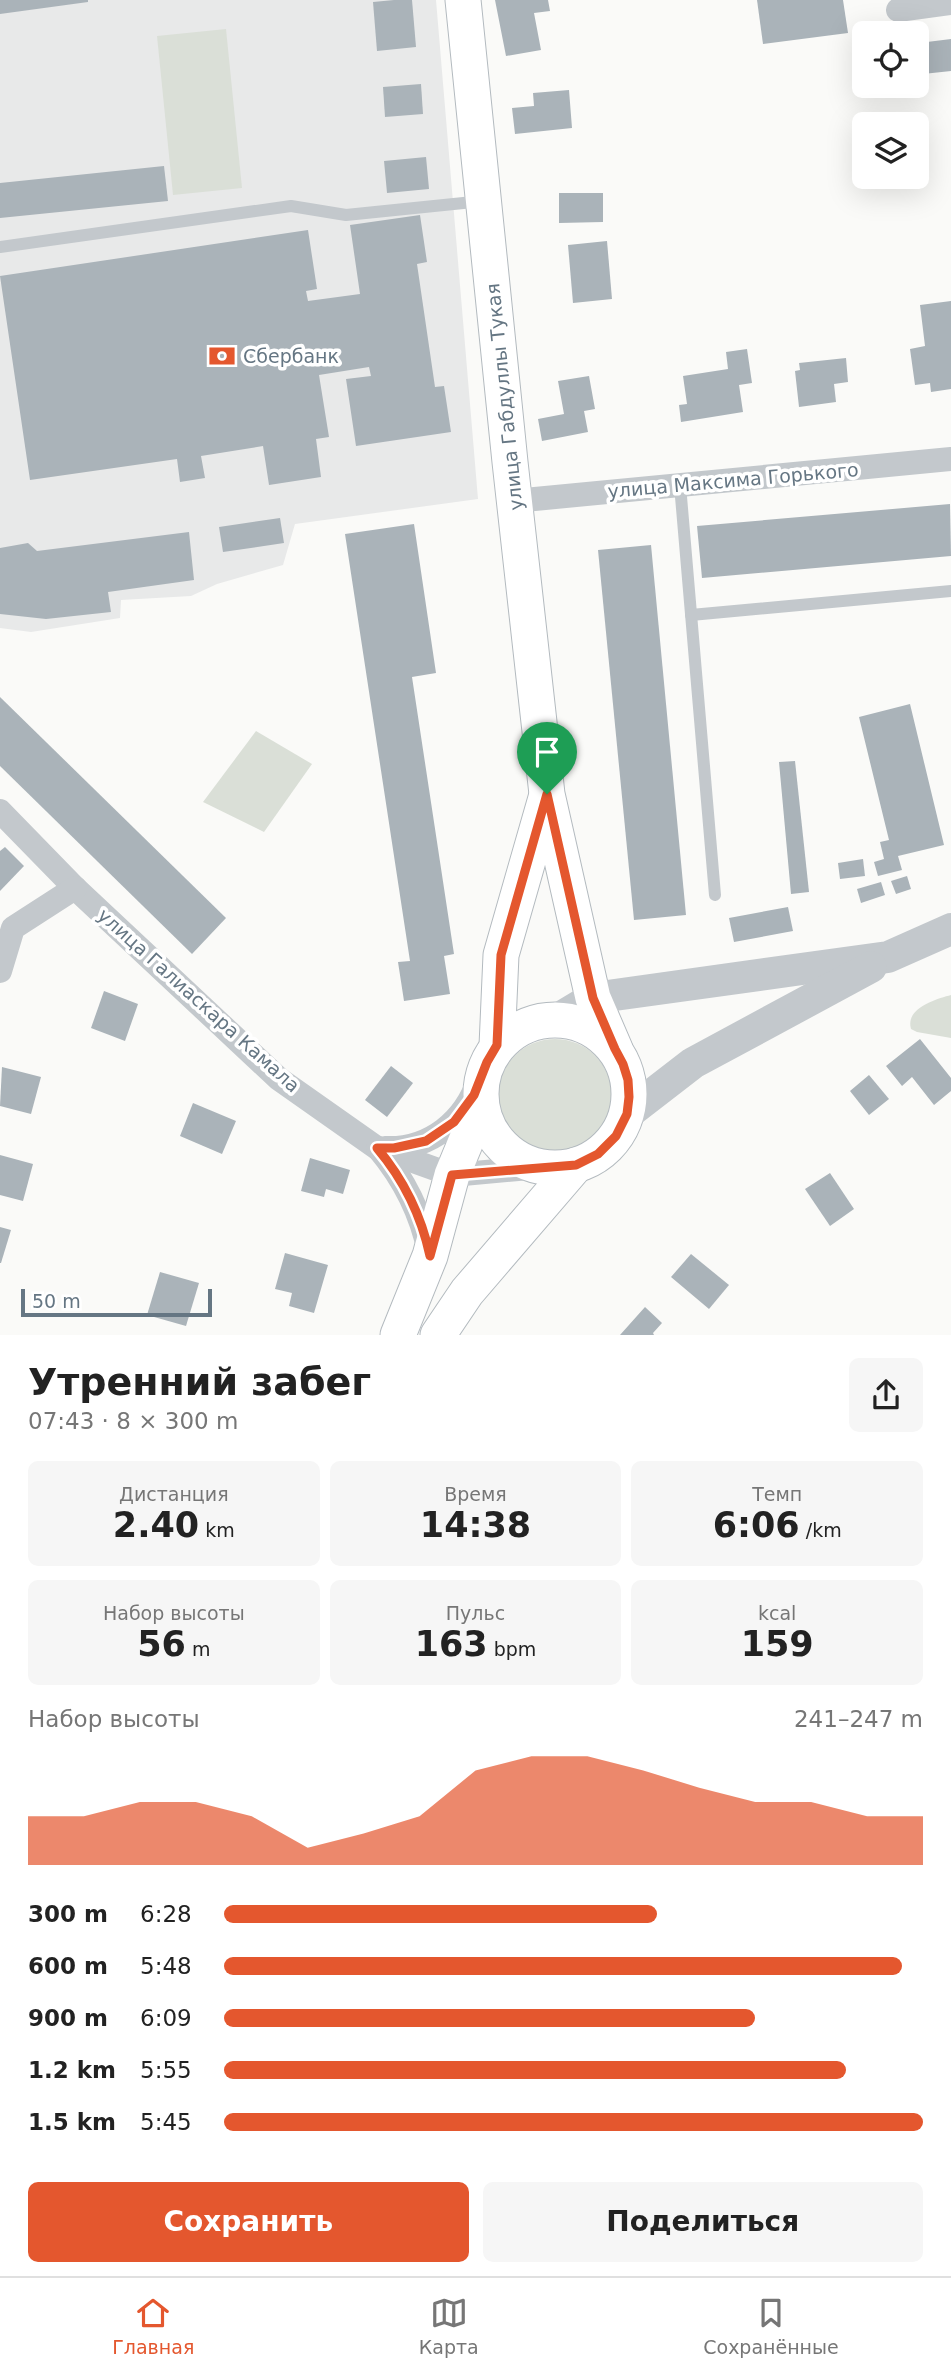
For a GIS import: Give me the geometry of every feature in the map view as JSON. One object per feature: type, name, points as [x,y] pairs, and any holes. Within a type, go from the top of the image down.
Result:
[{"type":"main road","name":"улица Габдуллы Тукая","points":[[463,0],[547,794],[593,998],[615,1049]]},
{"type":"main road","name":"улица Габдуллы Тукая","points":[[497,1045],[501,955],[547,794]]},
{"type":"main road","points":[[398,1335],[430,1256],[452,1175],[480,1092],[497,1045],[514,1031],[536,1021],[558,1019],[580,1023],[599,1034],[615,1049],[628,1080],[629,1097],[627,1114],[616,1136],[598,1154],[576,1165],[558,1168],[540,1167],[519,1159],[501,1145],[488,1127],[480,1092]]},
{"type":"main road","points":[[438,1335],[467,1292],[576,1165]]},
{"type":"street","points":[[898,10],[951,3]]},
{"type":"street","name":"улица Максима Горького","points":[[514,500],[951,459]]},
{"type":"street","name":"улица Галиаскара Камала","points":[[0,811],[75,888],[279,1079],[377,1148],[452,1175],[540,1167]]},
{"type":"street","points":[[0,971],[6,927],[75,888]]},
{"type":"street","points":[[627,1114],[693,1063],[888,957],[951,929]]},
{"type":"street","points":[[558,1019],[593,998],[888,957]]},
{"type":"street","points":[[377,1148],[411,1146],[441,1133],[454,1122],[474,1095],[480,1092]]},
{"type":"street","points":[[377,1148],[396,1172],[411,1198],[423,1226],[430,1256]]},
{"type":"lane","points":[[0,247],[291,206],[346,215],[483,201]]},
{"type":"lane","points":[[680,485],[715,895]]},
{"type":"lane","points":[[691,615],[951,591]]},
{"type":"shaded area","points":[[0,0],[436,0],[478,499],[295,524],[283,565],[217,584],[191,596],[121,600],[120,618],[31,632],[0,628]]},
{"type":"shaded area","points":[[226,29],[242,188],[173,195],[157,36]]},
{"type":"shaded area","points":[[256,731],[312,764],[264,832],[203,802]]},
{"type":"shaded area","points":[[951,995],[951,1038],[911,1029],[910,1022],[917,1010]]},
{"type":"shaded area","points":[[555,1039],[577,1043],[595,1056],[608,1074],[612,1096],[608,1118],[595,1136],[577,1149],[555,1153],[533,1149],[515,1136],[502,1118],[498,1096],[502,1074],[515,1056],[533,1043]]},
{"type":"building","points":[[0,0],[88,0],[88,2],[0,14]]},
{"type":"building","points":[[412,0],[416,47],[377,51],[373,2]]},
{"type":"building","points":[[495,0],[548,0],[550,11],[534,13],[541,50],[506,56]]},
{"type":"building","points":[[757,0],[843,0],[848,33],[763,44]]},
{"type":"building","points":[[951,39],[951,71],[929,73],[929,42]]},
{"type":"building","points":[[421,84],[423,114],[385,117],[383,87]]},
{"type":"building","points":[[569,90],[572,128],[515,134],[512,108],[534,106],[533,93]]},
{"type":"building","points":[[426,157],[429,189],[387,193],[384,161]]},
{"type":"building","points":[[164,166],[168,201],[0,218],[0,183]]},
{"type":"building","points":[[559,193],[603,193],[603,222],[559,223]]},
{"type":"building","points":[[420,215],[427,262],[417,264],[435,387],[444,386],[451,432],[356,446],[346,379],[371,376],[369,367],[319,375],[329,437],[316,439],[321,477],[269,485],[263,446],[201,456],[205,478],[180,482],[177,459],[30,480],[0,276],[308,230],[317,289],[306,291],[308,301],[360,294],[350,225]]},
{"type":"building","points":[[607,241],[612,299],[573,303],[568,245]]},
{"type":"building","points":[[951,301],[951,389],[931,392],[930,383],[915,385],[910,349],[925,346],[920,305]]},
{"type":"building","points":[[747,349],[752,383],[739,385],[743,412],[681,422],[679,405],[687,404],[683,376],[728,369],[726,352]]},
{"type":"building","points":[[846,358],[848,382],[834,384],[836,402],[799,407],[795,371],[800,370],[799,363]]},
{"type":"building","points":[[589,376],[595,409],[584,411],[588,432],[542,441],[538,419],[564,414],[558,381]]},
{"type":"building","points":[[950,504],[951,556],[702,578],[697,526]]},
{"type":"building","points":[[280,518],[284,543],[223,552],[219,527]]},
{"type":"building","points":[[414,524],[436,673],[412,677],[454,954],[444,956],[450,994],[404,1001],[398,962],[410,961],[345,534]]},
{"type":"building","points":[[189,532],[194,580],[108,592],[111,612],[46,619],[0,614],[0,548],[28,543],[37,551]]},
{"type":"building","points":[[651,545],[686,915],[634,920],[598,550]]},
{"type":"building","points":[[0,697],[226,918],[192,954],[0,766]]},
{"type":"building","points":[[910,704],[944,845],[898,856],[902,870],[878,876],[874,862],[884,859],[880,842],[889,840],[859,717]]},
{"type":"building","points":[[795,761],[809,892],[791,894],[779,762]]},
{"type":"building","points":[[5,847],[24,866],[0,891],[0,851]]},
{"type":"building","points":[[863,859],[865,876],[840,879],[838,863]]},
{"type":"building","points":[[907,876],[911,889],[896,894],[891,881]]},
{"type":"building","points":[[881,882],[885,895],[861,903],[857,889]]},
{"type":"building","points":[[788,907],[793,931],[734,942],[729,918]]},
{"type":"building","points":[[104,991],[138,1004],[125,1041],[91,1028]]},
{"type":"building","points":[[920,1039],[951,1078],[951,1091],[934,1105],[912,1077],[902,1086],[886,1066]]},
{"type":"building","points":[[391,1066],[413,1083],[387,1117],[365,1100]]},
{"type":"building","points":[[2,1067],[41,1077],[31,1114],[0,1106]]},
{"type":"building","points":[[869,1075],[889,1099],[869,1115],[850,1091]]},
{"type":"building","points":[[193,1103],[236,1121],[222,1154],[180,1136]]},
{"type":"building","points":[[0,1155],[33,1164],[23,1201],[0,1195]]},
{"type":"building","points":[[310,1158],[350,1170],[343,1194],[326,1189],[324,1197],[301,1191]]},
{"type":"building","points":[[830,1173],[854,1209],[830,1226],[805,1189]]},
{"type":"building","points":[[0,1227],[11,1230],[1,1263],[0,1263]]},
{"type":"building","points":[[285,1253],[328,1265],[314,1313],[289,1306],[292,1293],[275,1289]]},
{"type":"building","points":[[691,1254],[729,1285],[709,1309],[671,1277]]},
{"type":"building","points":[[160,1272],[199,1283],[186,1326],[147,1315]]},
{"type":"building","points":[[645,1307],[662,1323],[654,1335],[620,1335]]},
{"type":"place","name":"Сбербанк","points":[[222,356]]},
{"type":"route","points":[[547,794],[593,998],[628,1080],[627,1114],[616,1136],[598,1154],[576,1165],[452,1175],[430,1256],[418,1212],[404,1184],[377,1148],[411,1146],[441,1133],[454,1122],[474,1095],[479,1079],[497,1045],[501,955],[547,794]]}]
